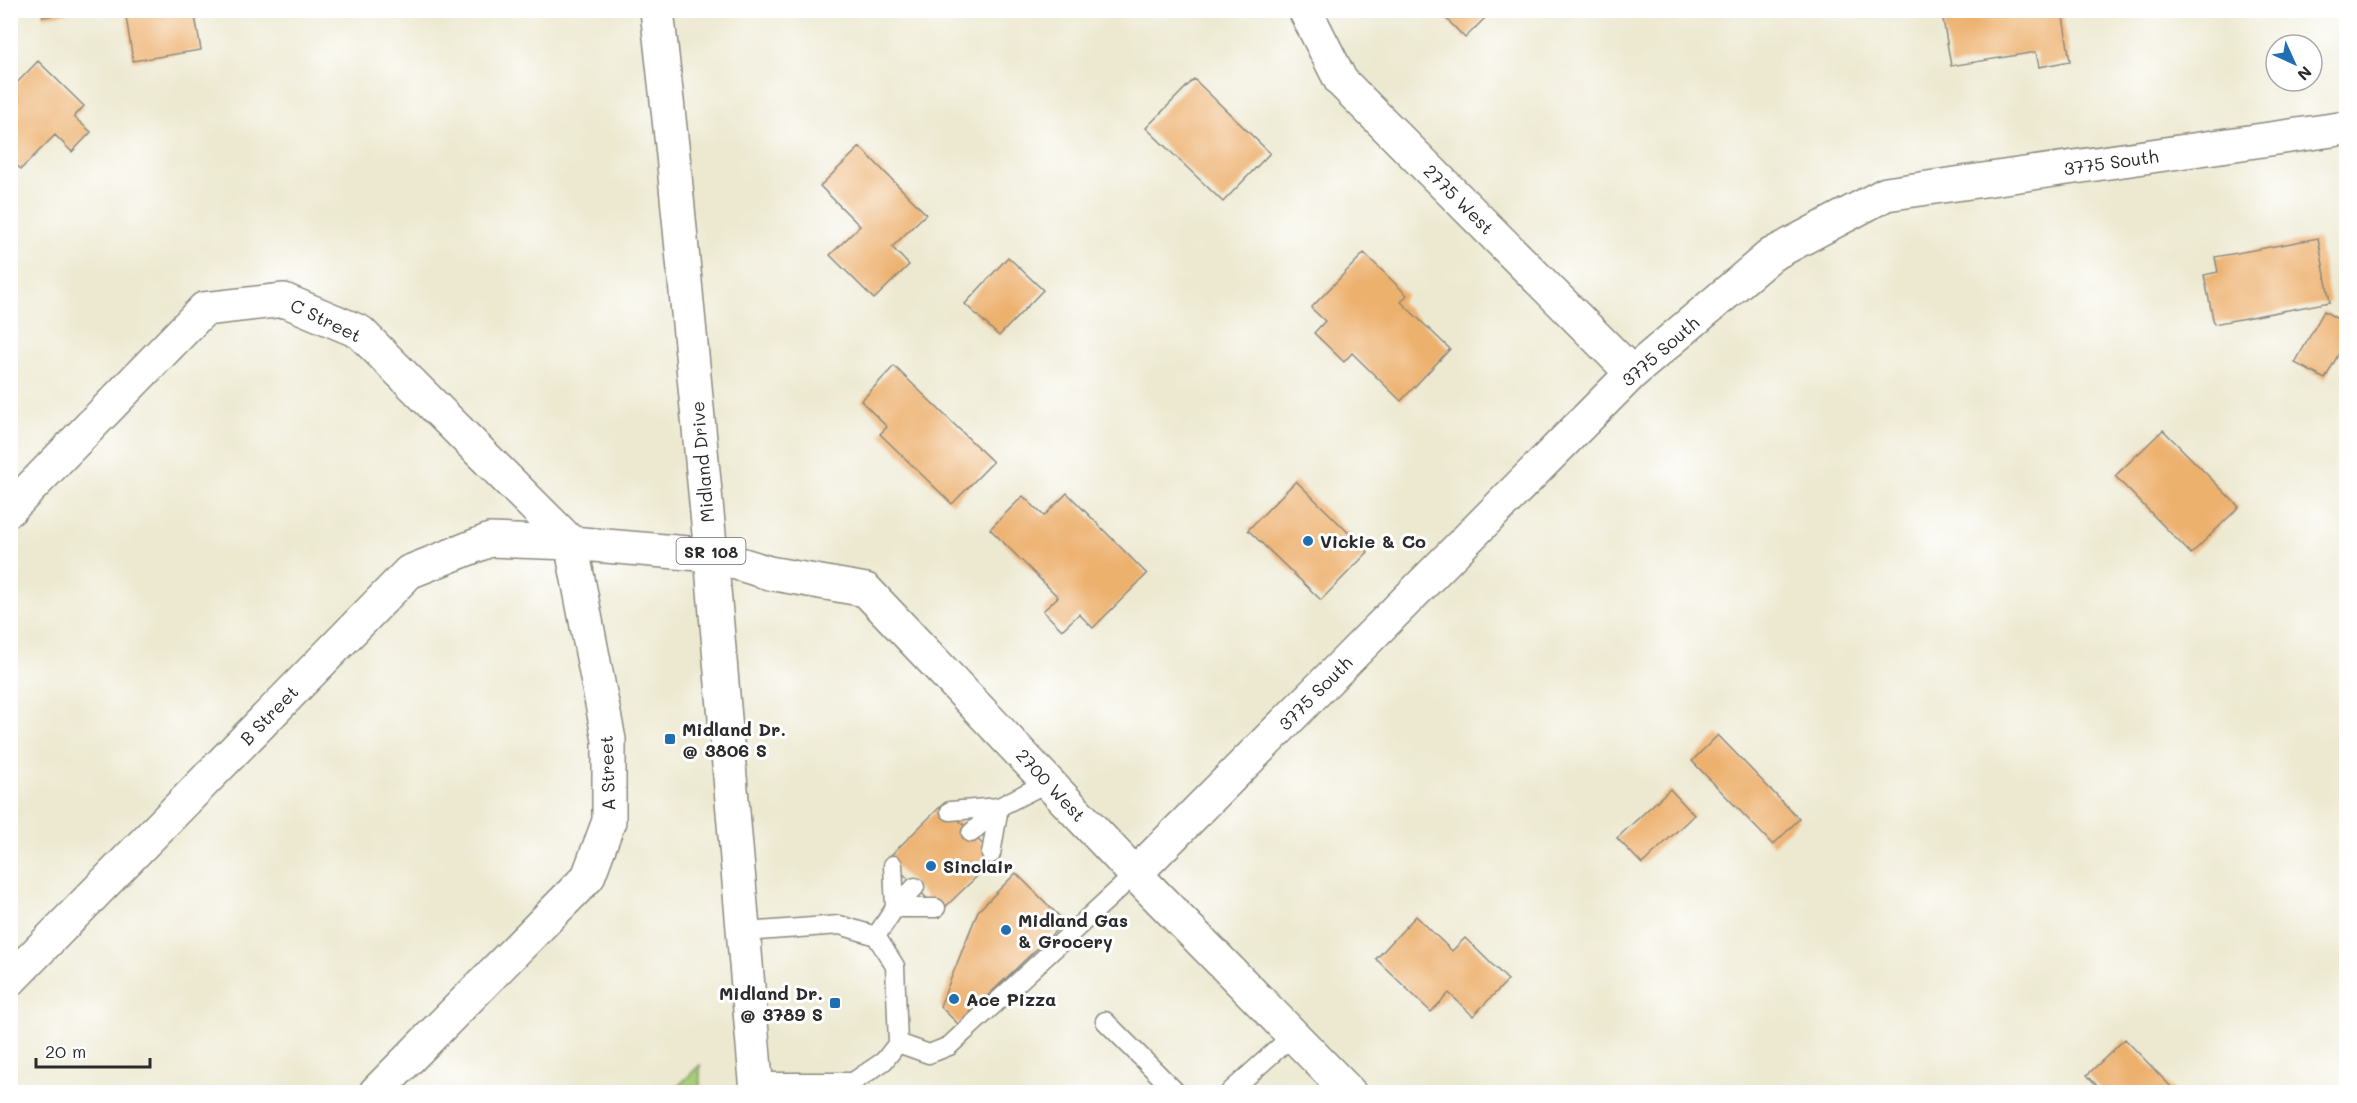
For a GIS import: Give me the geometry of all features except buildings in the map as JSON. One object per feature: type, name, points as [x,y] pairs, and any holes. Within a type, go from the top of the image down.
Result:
[{"type":"street","name":"Midland Drive","points":[[657,10],[674,155],[757,1087]]},
{"type":"street","name":"2775 West","points":[[1305,10],[1341,81],[1632,373]]},
{"type":"street","name":"3775 South","points":[[1134,874],[1632,373],[1771,255],[1886,194],[2346,128]]},
{"type":"street","name":"C Street","points":[[10,508],[204,309],[284,300],[360,332],[572,543]]},
{"type":"street","name":"B Street","points":[[10,980],[409,572],[490,540],[572,543]]},
{"type":"street","points":[[572,543],[711,555]]},
{"type":"street","name":"A Street","points":[[376,1092],[588,877],[609,821],[609,740],[572,543]]},
{"type":"street","name":"2700 West","points":[[711,555],[769,573],[866,590],[1134,874],[1349,1092]]},
{"type":"lane","points":[[971,833],[999,807],[1048,782]]},
{"type":"lane","points":[[950,811],[999,807]]},
{"type":"lane","points":[[991,854],[999,807]]},
{"type":"lane","points":[[893,865],[895,909]]},
{"type":"lane","points":[[898,1043],[929,1054],[949,1046],[1134,874]]},
{"type":"lane","points":[[876,936],[895,909],[915,887]]},
{"type":"lane","points":[[895,909],[936,908]]},
{"type":"lane","points":[[745,932],[840,925],[876,936],[895,966],[898,1043],[884,1061],[853,1082],[757,1087]]},
{"type":"lane","points":[[1105,1021],[1176,1092]]},
{"type":"lane","points":[[1230,1092],[1293,1035]]},
{"type":"green space","points":[[700,1065],[700,1092],[672,1092]]},
{"type":"place","name":"Vickie & Co","points":[[1308,541]]},
{"type":"place","name":"Midland Dr. @ 3806 S","points":[[670,739]]},
{"type":"place","name":"Sinclair","points":[[931,866]]},
{"type":"place","name":"Midland Gas & Grocery","points":[[1006,930]]},
{"type":"place","name":"Ace Pizza","points":[[954,999]]},
{"type":"place","name":"Midland Dr. @ 3789 S","points":[[835,1003]]}]
